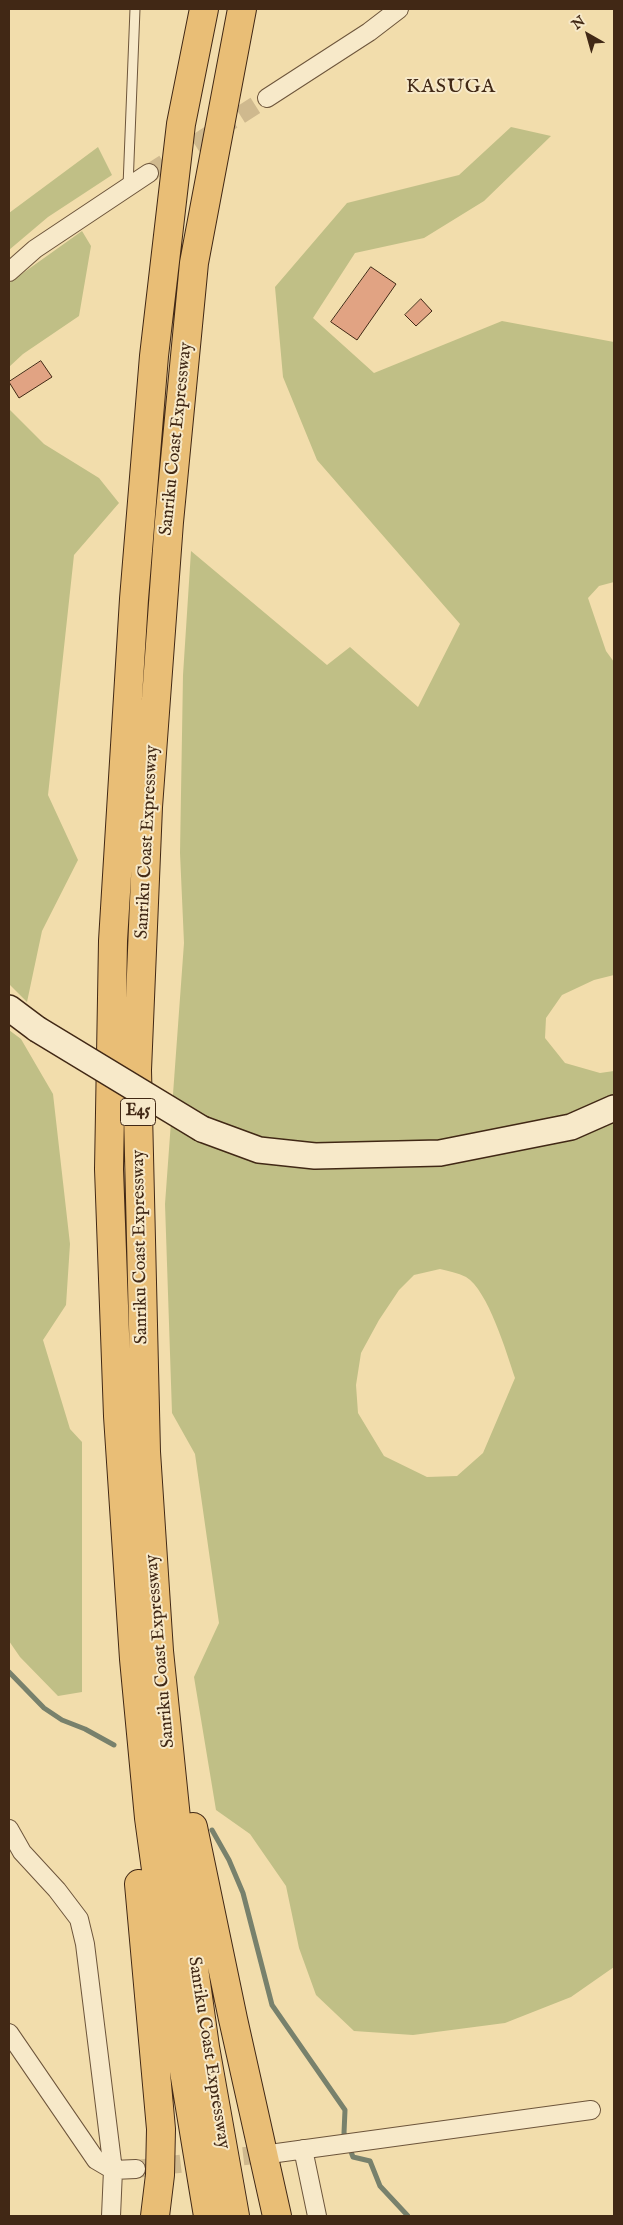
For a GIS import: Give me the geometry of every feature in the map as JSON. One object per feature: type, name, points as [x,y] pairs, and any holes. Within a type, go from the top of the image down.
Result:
[{"type":"highway","name":"Sanriku Coast Expressway","points":[[204,9],[181,124],[154,356],[134,599],[113,941],[109,1168],[118,1416],[147,1655],[186,1906],[205,2047],[235,2216]]},
{"type":"highway","name":"Sanriku Coast Expressway","points":[[208,2216],[162,1928],[149,1818],[146,1452],[137,1070],[148,807],[170,513],[194,263],[242,9]]},
{"type":"highway","points":[[226,94],[256,9]]},
{"type":"highway","points":[[147,1655],[136,1838],[161,2129],[160,2175],[155,2216]]},
{"type":"highway","points":[[147,1655],[277,2216]]},
{"type":"street","points":[[266,98],[369,32],[399,9]]},
{"type":"street","points":[[9,272],[35,249],[149,173]]},
{"type":"street","points":[[9,1008],[37,1029],[202,1129],[259,1150],[315,1156],[440,1153],[571,1127],[614,1108]]},
{"type":"street","points":[[9,1828],[22,1852],[57,1890],[79,1919],[85,1944],[113,2170],[110,2215]]},
{"type":"street","points":[[9,2033],[96,2160],[113,2170],[136,2169]]},
{"type":"street","points":[[277,2153],[591,2110]]},
{"type":"street","points":[[303,2149],[317,2216]]},
{"type":"lane","points":[[128,186],[135,9]]},
{"type":"shaded area","points":[[511,127],[551,136],[484,201],[424,238],[355,253],[313,318],[374,373],[502,321],[614,342],[614,582],[599,586],[588,598],[606,651],[614,662],[614,975],[594,980],[562,995],[546,1018],[545,1038],[565,1063],[600,1073],[614,1071],[614,1967],[571,1997],[505,2023],[413,2035],[354,2031],[316,1995],[299,1948],[286,1886],[250,1834],[216,1810],[194,1677],[219,1623],[195,1454],[172,1413],[165,1204],[184,943],[180,853],[183,675],[191,551],[327,665],[350,647],[418,707],[460,624],[317,460],[283,377],[275,287],[347,203],[459,175]],"holes":[[[440,1269],[466,1277],[482,1295],[496,1323],[515,1378],[483,1453],[457,1476],[427,1477],[384,1456],[358,1413],[356,1385],[361,1353],[379,1320],[399,1290],[414,1275]]]},
{"type":"shaded area","points":[[98,147],[112,175],[48,217],[9,250],[9,213]]},
{"type":"shaded area","points":[[82,231],[91,246],[79,316],[23,354],[9,367],[9,283]]},
{"type":"shaded area","points":[[9,409],[44,444],[99,478],[119,503],[74,555],[48,795],[78,860],[42,931],[27,1002],[9,984]]},
{"type":"shaded area","points":[[9,1030],[21,1039],[53,1094],[70,1244],[66,1305],[43,1340],[70,1429],[82,1442],[82,1692],[58,1696],[20,1657],[9,1641]]},
{"type":"building","points":[[371,267],[396,284],[357,340],[331,322]]},
{"type":"building","points":[[421,299],[432,311],[416,326],[405,315]]},
{"type":"building","points":[[41,361],[52,377],[19,398],[9,382]]},
{"type":"waterway","points":[[9,1672],[44,1708],[62,1720],[85,1729],[114,1745]]},
{"type":"waterway","points":[[212,1830],[229,1860],[243,1893],[272,2005],[345,2110],[344,2133],[353,2157],[370,2161],[380,2186],[408,2216]]},
{"type":"tunnel","points":[[149,173],[267,98]]},
{"type":"tunnel","points":[[136,2169],[271,2153]]},
{"type":"district","name":"KASUGA","points":[[451,88]]}]
